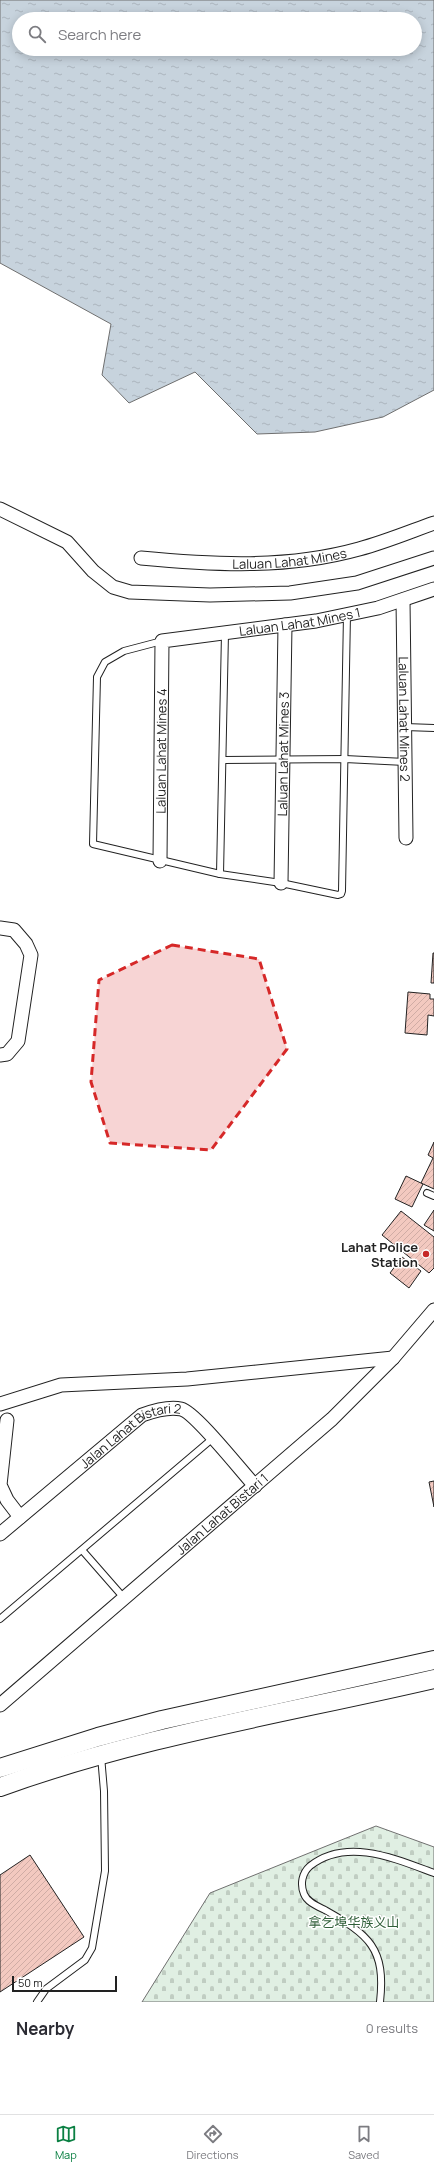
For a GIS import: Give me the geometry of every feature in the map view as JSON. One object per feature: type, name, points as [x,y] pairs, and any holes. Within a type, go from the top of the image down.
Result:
[{"type":"main road","points":[[0,1768],[40,1754],[197,1711],[434,1660]]},
{"type":"main road","points":[[0,1787],[101,1754],[202,1728],[434,1679]]},
{"type":"street","points":[[0,509],[67,542],[93,571],[113,587],[130,592],[210,595],[290,593],[357,583],[434,558]]},
{"type":"street","name":"Laluan Lahat Mines","points":[[140,558],[206,564],[266,564],[358,550],[434,523]]},
{"type":"street","name":"Laluan Lahat Mines 1","points":[[162,641],[285,625],[347,614],[378,608],[434,589]]},
{"type":"street","name":"Laluan Lahat Mines 2","points":[[403,600],[406,838]]},
{"type":"street","name":"Laluan Lahat Mines 3","points":[[281,883],[285,625]]},
{"type":"street","name":"Laluan Lahat Mines 4","points":[[160,861],[162,641]]},
{"type":"street","points":[[0,928],[14,930],[26,944],[31,955],[18,1041],[7,1054],[0,1055]]},
{"type":"street","name":"Jalan Lahat Bistari 1","points":[[0,1706],[332,1419],[393,1358],[434,1310]]},
{"type":"street","points":[[0,1404],[61,1385],[187,1379],[393,1358]]},
{"type":"street","name":"Jalan Lahat Bistari 2","points":[[0,1534],[142,1415],[162,1409],[182,1408],[198,1421],[212,1439],[255,1486]]},
{"type":"street","points":[[4,1422],[0,1485],[7,1500],[20,1517]]},
{"type":"street","points":[[0,1758],[40,1754]]},
{"type":"lane","points":[[162,641],[124,651],[105,662],[97,677],[93,844],[220,874],[341,894],[346,760],[347,614]]},
{"type":"lane","points":[[220,874],[225,633]]},
{"type":"lane","points":[[405,727],[434,728]]},
{"type":"lane","points":[[223,760],[346,760],[405,762]]},
{"type":"lane","points":[[427,1193],[434,1196]]},
{"type":"lane","points":[[0,1619],[212,1439]]},
{"type":"lane","points":[[82,1550],[125,1599]]},
{"type":"lane","points":[[37,2002],[46,1989],[85,1960],[92,1948],[105,1871],[104,1791],[101,1754]]},
{"type":"lane","points":[[380,2002],[382,1984],[381,1965],[374,1948],[362,1934],[311,1903],[304,1895],[302,1886],[303,1876],[308,1868],[317,1861],[331,1855],[353,1852],[376,1853],[434,1873]]},
{"type":"highlighted area","points":[[172,945],[259,959],[287,1049],[211,1150],[110,1143],[91,1082],[99,980]]},
{"type":"green space","name":"拿乞埠华族义山","points":[[376,1826],[434,1847],[434,2002],[142,2002],[210,1893]]},
{"type":"water","points":[[0,0],[434,0],[434,390],[383,417],[315,432],[257,434],[195,372],[129,403],[102,375],[111,324],[0,263]]},
{"type":"building","points":[[433,953],[434,983],[431,983]]},
{"type":"building","points":[[408,992],[430,994],[430,999],[434,999],[434,1016],[428,1015],[427,1035],[405,1033]]},
{"type":"building","points":[[434,1142],[434,1189],[421,1183],[433,1158],[428,1155]]},
{"type":"building","points":[[406,1176],[423,1184],[412,1207],[395,1199]]},
{"type":"building","points":[[434,1210],[434,1231],[424,1225]]},
{"type":"building","points":[[401,1211],[434,1237],[434,1268],[429,1273],[382,1235]]},
{"type":"building","points":[[402,1257],[421,1271],[409,1288],[390,1273]]},
{"type":"building","points":[[434,1481],[434,1507],[429,1482]]},
{"type":"building","points":[[30,1855],[84,1937],[0,1992],[0,1875]]},
{"type":"place","name":"Lahat Police Station","points":[[426,1254]]}]
